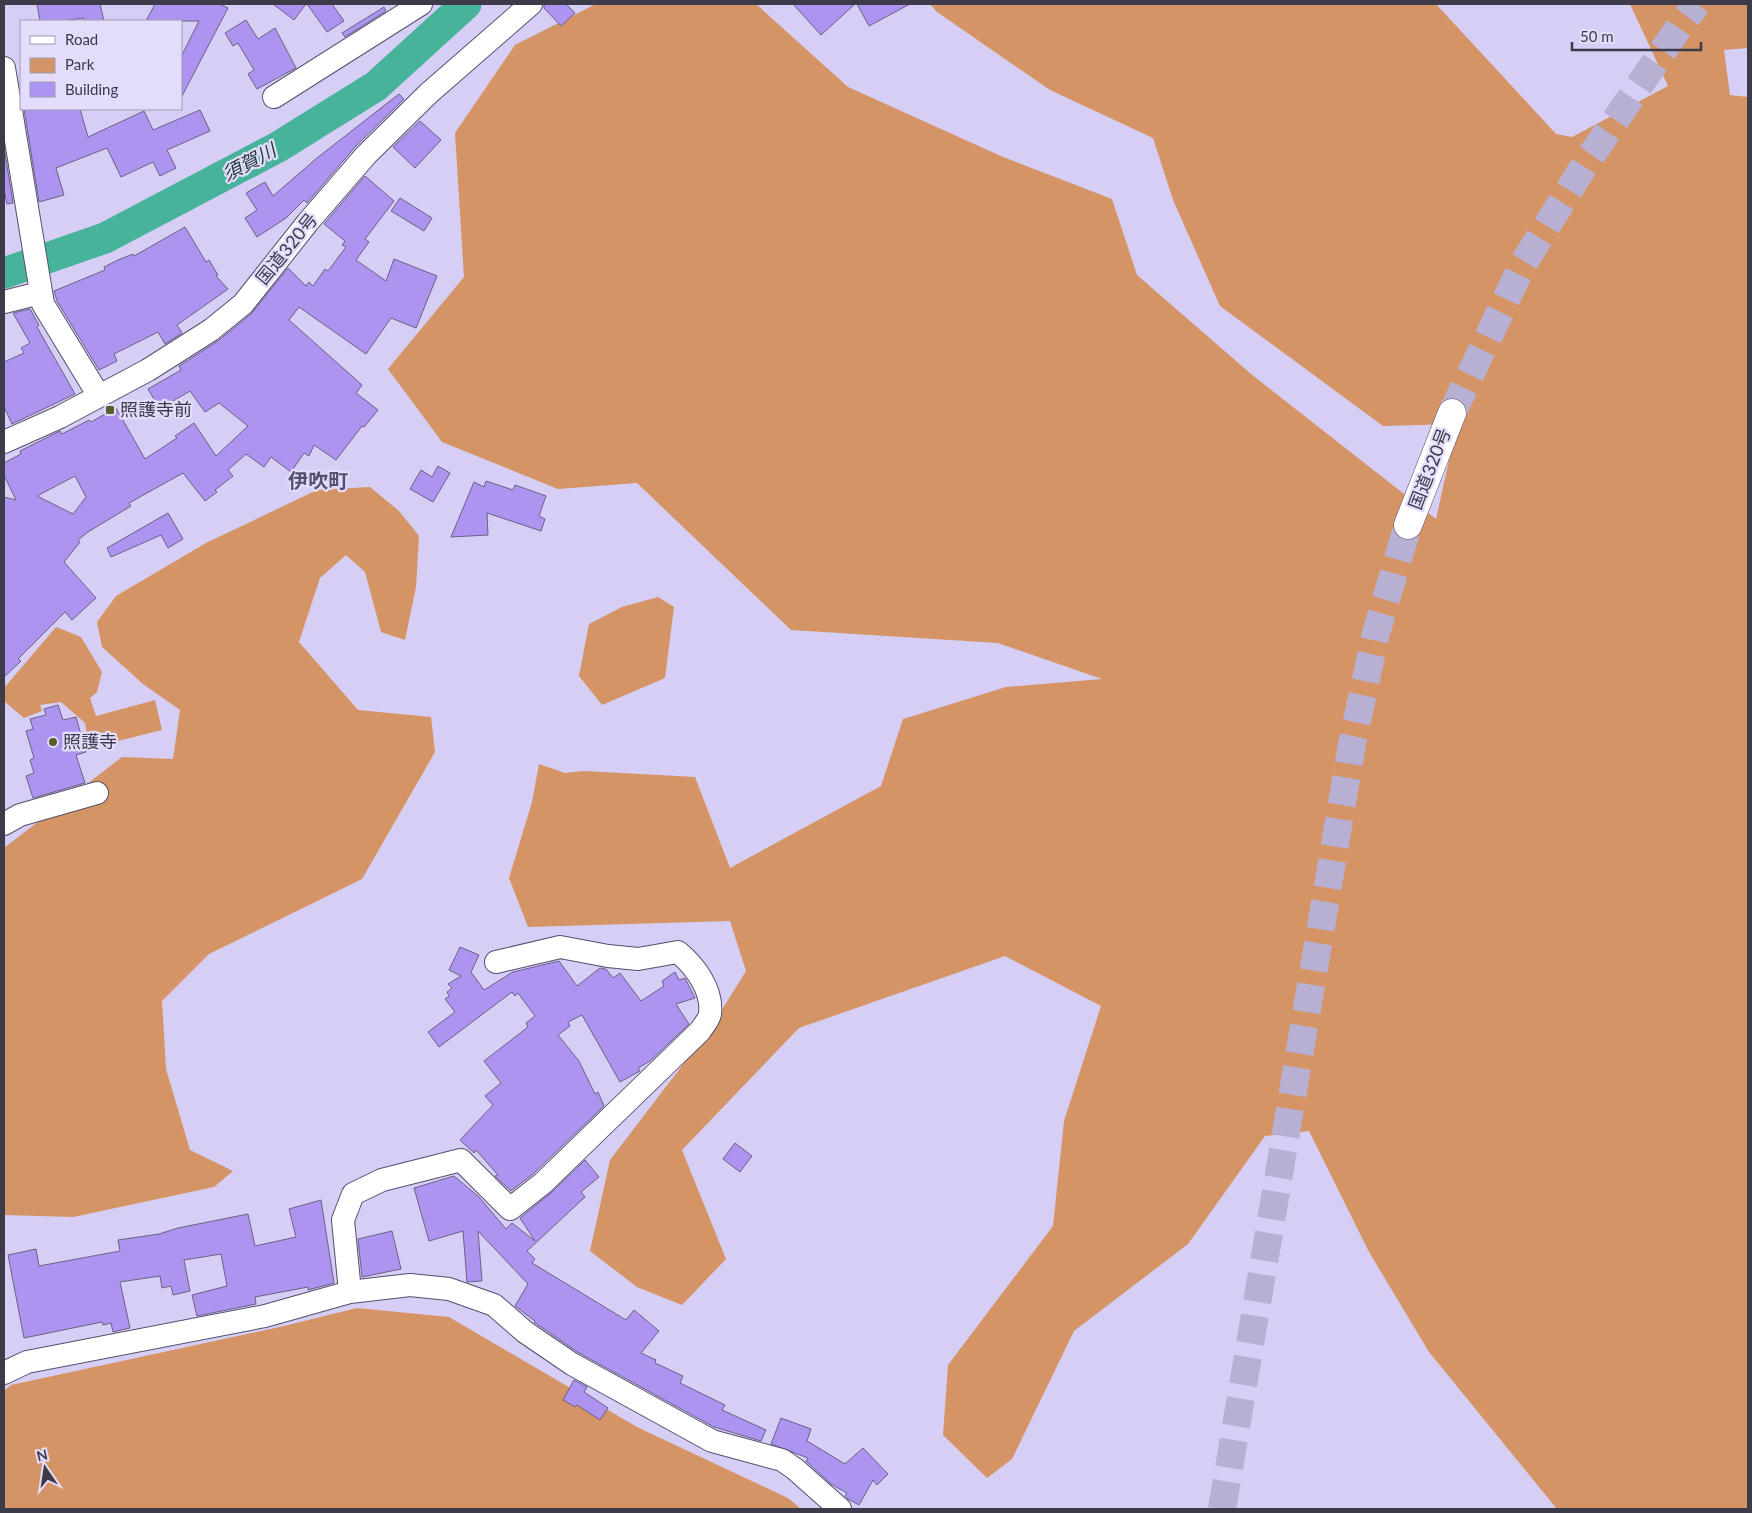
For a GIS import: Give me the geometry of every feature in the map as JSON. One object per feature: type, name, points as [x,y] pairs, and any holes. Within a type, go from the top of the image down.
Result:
[{"type":"highway","name":"国道320号","points":[[1408,526],[1452,413]]},
{"type":"street","points":[[274,98],[421,4]]},
{"type":"street","name":"国道320号","points":[[4,442],[60,417],[202,338],[243,304],[308,222],[366,155],[429,93],[531,4]]},
{"type":"street","points":[[4,68],[7,108],[43,304],[99,396]]},
{"type":"street","points":[[4,302],[40,290]]},
{"type":"street","points":[[4,824],[20,815],[97,793]]},
{"type":"street","points":[[350,1292],[343,1220],[353,1194],[382,1180],[461,1160],[510,1209],[543,1183],[620,1111],[700,1031],[710,1016],[709,1001],[698,972],[678,952],[638,959],[608,956],[560,947],[496,962]]},
{"type":"street","points":[[4,1373],[28,1362],[265,1316],[350,1292],[410,1285],[449,1290],[494,1305],[525,1332],[572,1364],[712,1441],[782,1460],[796,1469],[840,1509]]},
{"type":"green space","points":[[596,4],[756,4],[848,87],[1003,157],[1112,199],[1137,275],[1251,374],[1436,519],[1457,424],[1383,426],[1220,306],[1173,200],[1153,138],[1050,90],[937,12],[930,4],[1436,4],[1556,134],[1572,137],[1668,86],[1630,4],[1748,4],[1748,48],[1724,50],[1730,95],[1748,97],[1748,1509],[1557,1509],[1429,1352],[1369,1252],[1309,1131],[1265,1136],[1188,1244],[1074,1331],[1012,1459],[987,1478],[943,1435],[948,1365],[1053,1226],[1064,1121],[1101,1006],[1005,956],[799,1028],[682,1150],[726,1259],[682,1305],[637,1287],[590,1251],[610,1160],[710,1029],[746,971],[730,921],[528,927],[509,878],[532,802],[539,764],[565,773],[584,771],[695,777],[730,868],[881,786],[903,719],[1006,687],[1102,679],[998,643],[791,630],[637,483],[558,489],[442,442],[388,369],[464,277],[455,133],[515,45]]},
{"type":"green space","points":[[370,487],[399,511],[419,536],[416,587],[405,640],[381,632],[365,572],[346,555],[320,578],[299,642],[358,710],[431,717],[435,752],[362,879],[209,954],[162,1001],[166,1069],[190,1150],[233,1171],[214,1187],[73,1217],[4,1215],[4,848],[122,757],[173,759],[180,710],[143,684],[102,647],[97,622],[116,596],[206,543],[317,490]]},
{"type":"green space","points":[[658,597],[674,607],[665,678],[602,705],[579,676],[589,624],[622,607]]},
{"type":"green space","points":[[56,627],[81,637],[102,672],[97,692],[90,698],[96,716],[155,700],[162,730],[90,748],[85,723],[61,702],[40,705],[42,711],[24,718],[4,701],[4,688]]},
{"type":"green space","points":[[357,1308],[449,1317],[637,1427],[788,1498],[801,1509],[4,1509],[4,1391],[11,1385],[284,1326]]},
{"type":"building","points":[[37,4],[100,4],[104,20],[84,20],[84,18],[40,20]]},
{"type":"building","points":[[155,4],[220,4],[228,8],[182,96],[182,55],[199,21],[147,20]]},
{"type":"building","points":[[273,4],[306,4],[294,20]]},
{"type":"building","points":[[307,4],[332,4],[344,21],[327,32]]},
{"type":"building","points":[[544,4],[566,4],[575,13],[561,26],[544,8]]},
{"type":"building","points":[[793,4],[855,4],[821,35]]},
{"type":"building","points":[[857,4],[910,4],[869,26]]},
{"type":"building","points":[[384,7],[386,11],[345,37],[342,33]]},
{"type":"building","points":[[246,20],[258,39],[275,28],[296,68],[257,89],[248,74],[254,70],[238,43],[233,46],[225,33]]},
{"type":"building","points":[[399,94],[404,99],[356,146],[307,203],[304,200],[286,218],[257,237],[245,218],[257,210],[246,193],[265,182],[273,196],[317,158]]},
{"type":"building","points":[[24,110],[80,110],[88,137],[144,111],[153,130],[200,110],[210,131],[167,150],[176,168],[160,176],[153,162],[121,177],[107,148],[56,168],[64,195],[39,202]]},
{"type":"building","points":[[420,121],[441,140],[415,168],[393,147]]},
{"type":"building","points":[[4,147],[13,203],[7,204],[4,190]]},
{"type":"building","points":[[365,176],[394,201],[365,239],[369,242],[356,260],[386,281],[394,259],[437,276],[416,328],[391,318],[366,354],[299,307],[289,320],[362,385],[356,393],[378,410],[364,427],[362,426],[336,460],[314,445],[309,456],[304,453],[291,472],[271,457],[264,467],[246,454],[228,470],[233,476],[215,490],[217,492],[205,501],[183,473],[129,503],[131,506],[88,532],[78,540],[80,542],[64,562],[96,598],[72,620],[65,612],[18,659],[21,661],[4,677],[4,497],[16,500],[4,475],[4,463],[21,454],[20,451],[60,431],[62,434],[89,420],[91,422],[116,408],[145,459],[177,438],[175,436],[194,423],[216,456],[248,426],[219,403],[205,412],[190,391],[160,409],[148,389],[181,370],[179,366],[218,341],[251,314],[288,268],[306,286],[309,282],[313,286],[325,269],[328,271],[346,247],[342,245],[345,241],[324,224]],"holes":[[[75,476],[86,497],[73,514],[37,496]]]},
{"type":"building","points":[[400,198],[432,218],[424,231],[391,211]]},
{"type":"building","points":[[185,227],[206,262],[209,260],[218,275],[216,276],[228,289],[177,325],[182,333],[165,344],[158,332],[114,354],[117,361],[99,370],[57,301],[54,291],[105,270],[104,267],[118,260],[133,254],[134,256]]},
{"type":"building","points":[[30,309],[39,325],[37,327],[75,394],[12,424],[4,407],[4,362],[24,353],[21,348],[30,343],[13,313]]},
{"type":"building","points":[[438,466],[450,473],[433,502],[410,489],[421,470],[432,477]]},
{"type":"building","points":[[486,481],[513,490],[515,485],[546,496],[539,516],[545,519],[541,531],[487,513],[488,535],[451,537],[474,482],[484,487]]},
{"type":"building","points":[[168,513],[183,539],[168,548],[161,535],[111,557],[107,548]]},
{"type":"building","points":[[58,705],[63,720],[76,717],[86,752],[76,755],[85,783],[33,798],[26,776],[34,773],[30,760],[34,758],[26,731],[33,729],[30,719],[46,715],[44,709]]},
{"type":"building","points":[[460,947],[479,955],[471,972],[484,990],[513,972],[559,961],[577,986],[600,968],[606,969],[613,978],[620,973],[641,1001],[664,986],[662,981],[675,972],[679,980],[685,978],[695,998],[676,1004],[689,1024],[650,1061],[638,1068],[640,1071],[620,1082],[582,1015],[568,1022],[570,1026],[558,1035],[579,1061],[595,1094],[598,1092],[604,1106],[534,1173],[511,1191],[495,1176],[498,1175],[476,1150],[474,1153],[460,1140],[493,1105],[485,1096],[501,1083],[484,1061],[528,1027],[526,1023],[535,1016],[518,993],[515,996],[512,992],[439,1047],[428,1032],[455,1012],[445,999],[449,996],[447,992],[452,988],[448,984],[461,976],[449,970]]},
{"type":"building","points":[[735,1143],[752,1156],[740,1172],[723,1159]]},
{"type":"building","points":[[585,1160],[599,1177],[581,1192],[585,1197],[527,1251],[535,1259],[532,1263],[626,1320],[634,1310],[659,1331],[641,1353],[656,1360],[655,1363],[683,1376],[680,1383],[725,1405],[722,1410],[766,1430],[761,1441],[714,1427],[579,1353],[534,1322],[515,1306],[528,1284],[478,1231],[482,1281],[467,1282],[463,1231],[429,1241],[414,1188],[454,1176],[479,1197],[506,1229],[512,1223],[535,1241],[520,1218],[552,1192]]},
{"type":"building","points":[[321,1200],[334,1283],[308,1290],[308,1287],[255,1297],[256,1304],[197,1316],[192,1295],[227,1286],[221,1254],[184,1260],[190,1291],[173,1295],[171,1286],[162,1288],[160,1276],[120,1282],[130,1328],[113,1332],[111,1323],[103,1325],[102,1322],[24,1338],[8,1255],[36,1249],[39,1266],[120,1251],[118,1240],[159,1234],[178,1228],[248,1214],[255,1246],[296,1237],[289,1209]]},
{"type":"building","points":[[392,1231],[401,1269],[362,1277],[358,1239]]},
{"type":"building","points":[[574,1380],[587,1387],[584,1392],[608,1408],[600,1420],[577,1405],[575,1407],[563,1400]]},
{"type":"building","points":[[781,1418],[811,1429],[807,1441],[845,1464],[863,1448],[888,1474],[877,1485],[873,1480],[859,1505],[848,1499],[845,1496],[847,1493],[831,1484],[806,1461],[808,1458],[771,1444]]},
{"type":"waterway","name":"須賀川","points":[[4,273],[105,238],[278,147],[376,86],[466,4]]},
{"type":"tunnel","points":[[1452,413],[1523,264],[1584,166],[1697,4]]},
{"type":"tunnel","points":[[1222,1509],[1352,744],[1376,633],[1408,525]]},
{"type":"place","name":"照護寺前","points":[[110,410]]},
{"type":"place","name":"照護寺","points":[[53,742]]},
{"type":"district","name":"伊吹町","points":[[318,481]]}]
